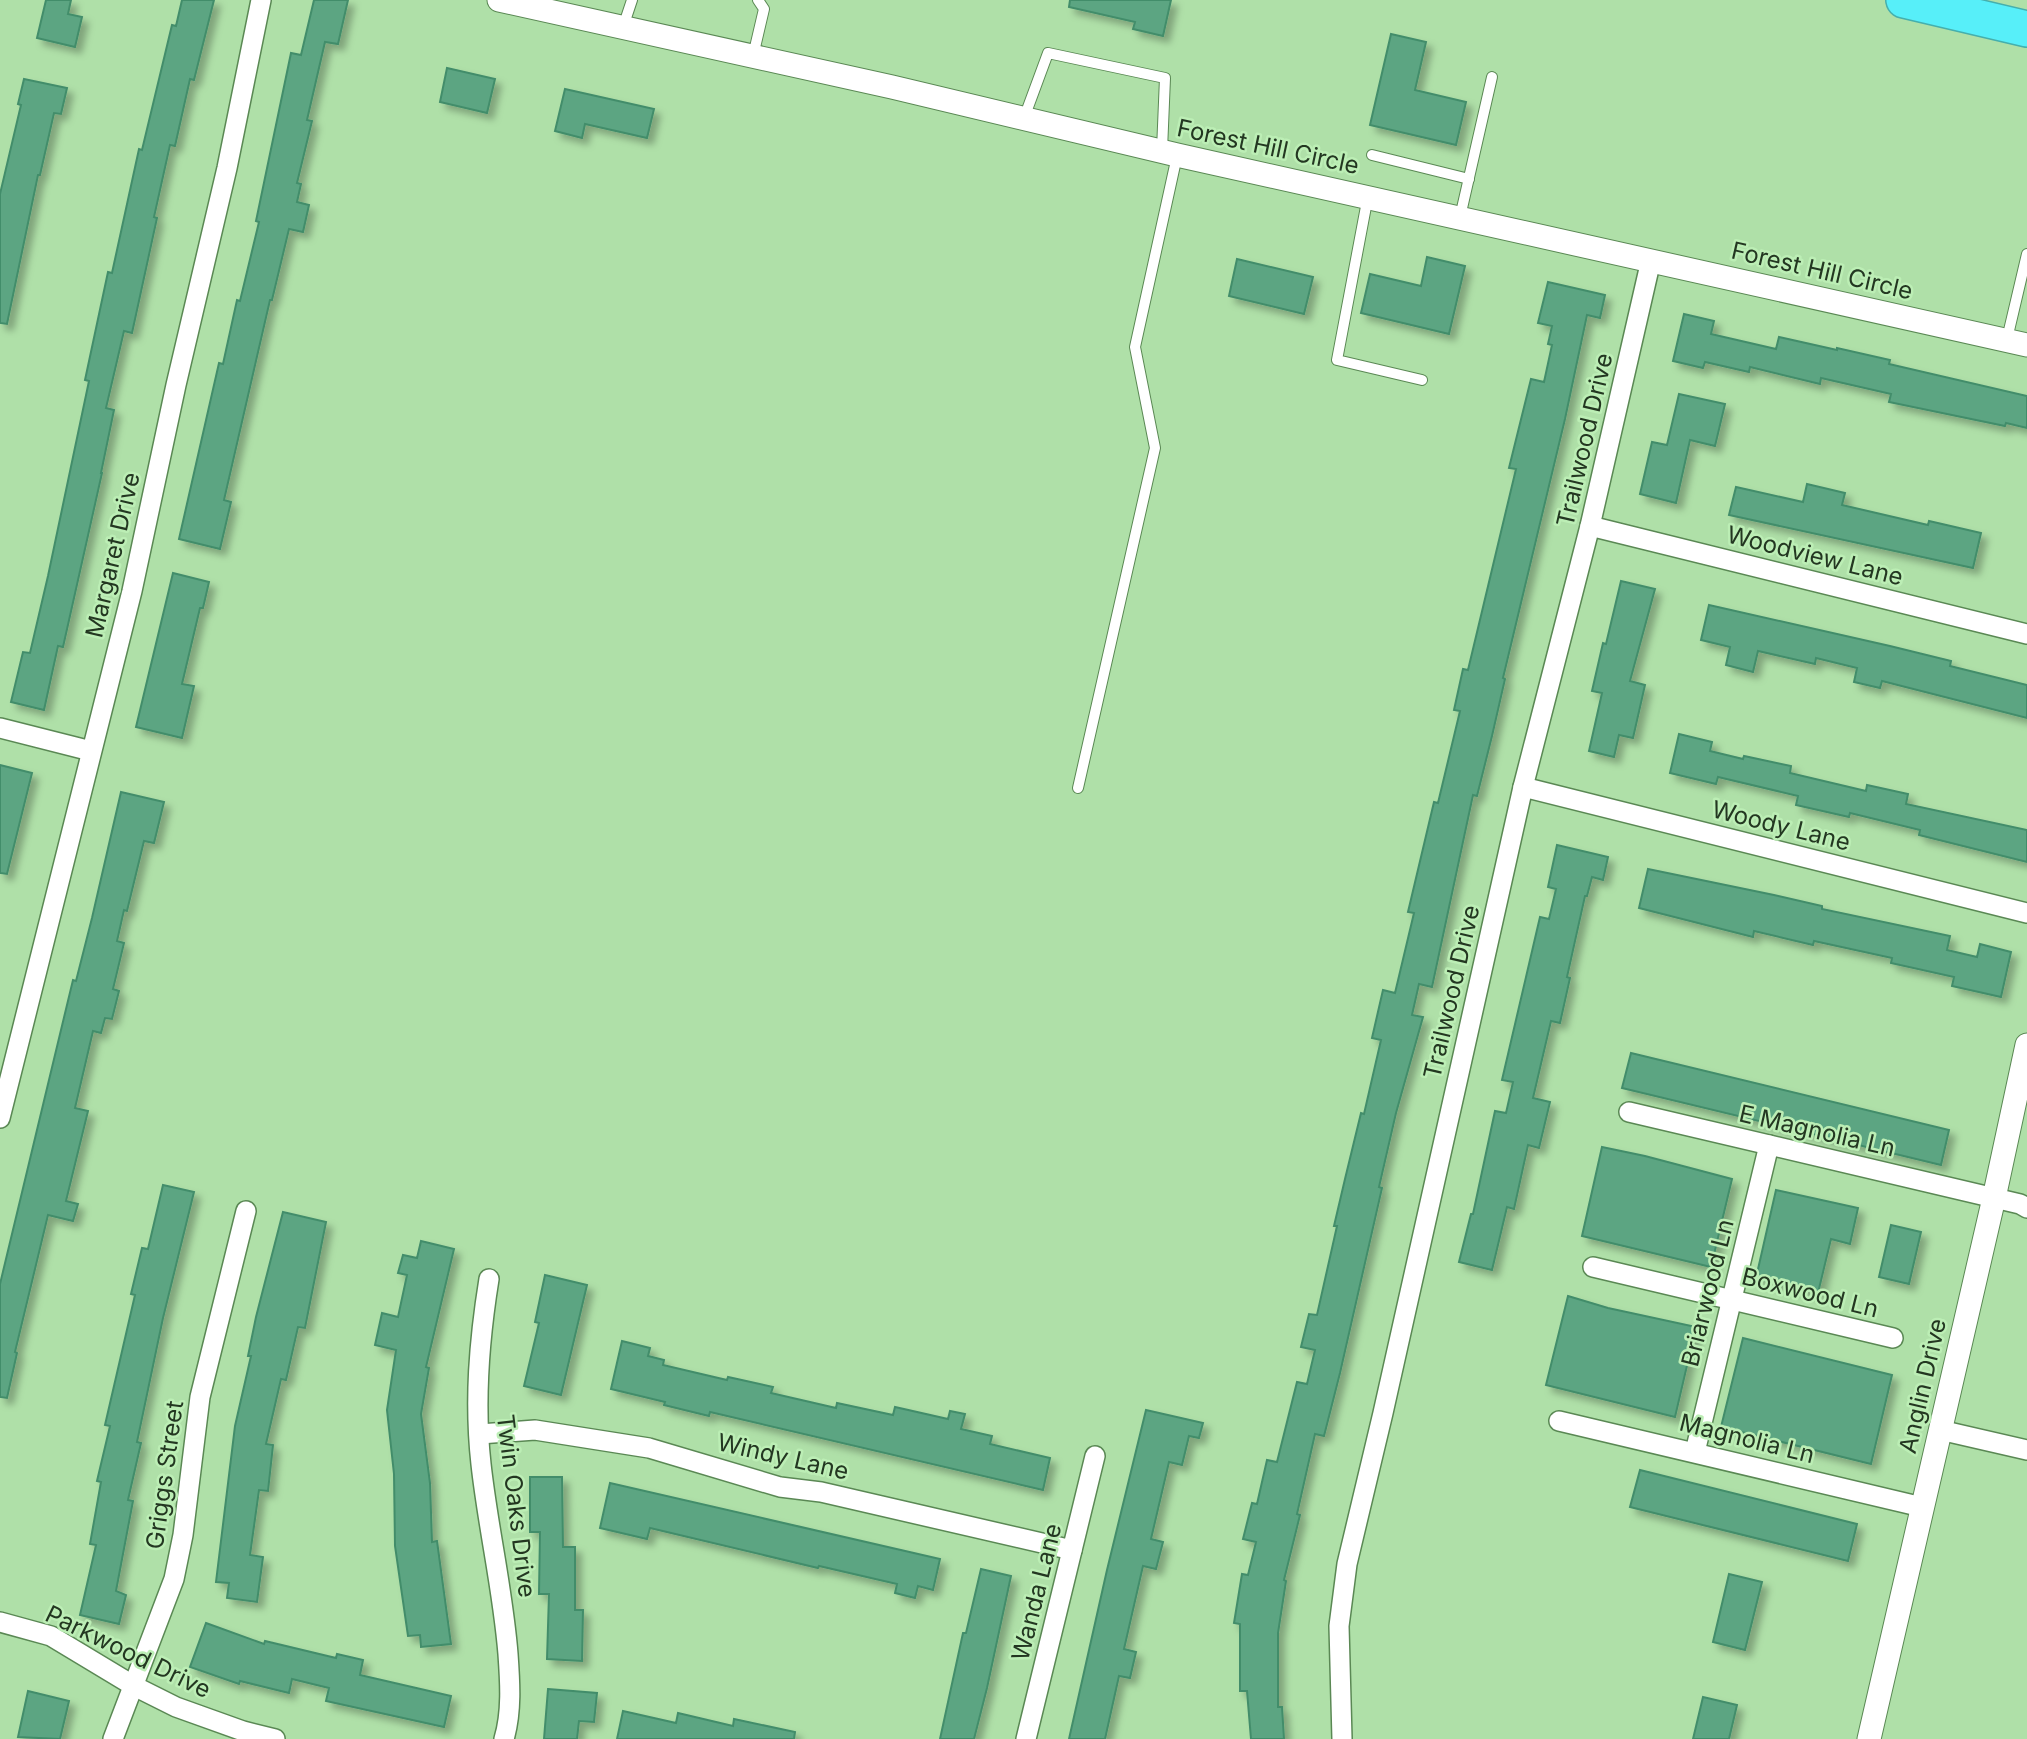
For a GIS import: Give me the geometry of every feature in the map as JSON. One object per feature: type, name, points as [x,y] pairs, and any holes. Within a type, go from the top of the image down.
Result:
[{"type":"highway","points":[[1904,0],[2027,29]]},
{"type":"street","name":"Margaret Drive","points":[[0,1118],[132,591],[176,385],[227,168],[261,0]]},
{"type":"street","name":"Forest Hill Circle","points":[[499,0],[2017,342]]},
{"type":"street","name":"Trailwood Drive","points":[[1342,1739],[1339,1626],[1347,1564],[1523,787],[1590,526],[1651,260]]},
{"type":"street","name":"Woodview Lane","points":[[1590,526],[2027,635]]},
{"type":"street","points":[[0,728],[92,751]]},
{"type":"street","name":"Woody Lane","points":[[1523,787],[2027,913]]},
{"type":"street","name":"Anglin Drive","points":[[1869,1739],[2027,1045]]},
{"type":"street","name":"E Magnolia Ln","points":[[1629,1112],[2025,1205]]},
{"type":"street","name":"Briarwood Ln","points":[[1695,1452],[1769,1145]]},
{"type":"street","name":"Griggs Street","points":[[113,1739],[174,1579],[183,1535],[200,1397],[246,1211]]},
{"type":"street","name":"Boxwood Ln","points":[[1593,1267],[1893,1338]]},
{"type":"street","name":"Twin Oaks Drive","points":[[489,1279],[480,1335],[477,1379],[481,1464],[504,1609],[510,1685],[504,1739]]},
{"type":"street","name":"Magnolia Ln","points":[[1559,1420],[1922,1507]]},
{"type":"street","name":"Windy Lane","points":[[480,1434],[535,1430],[649,1448],[780,1487],[821,1492],[1072,1550]]},
{"type":"street","points":[[1940,1430],[2027,1450]]},
{"type":"street","name":"Wanda Lane","points":[[1026,1739],[1095,1456]]},
{"type":"street","name":"Parkwood Drive","points":[[0,1622],[51,1636],[134,1686],[176,1707],[243,1731],[275,1739]]},
{"type":"lane","points":[[623,27],[632,0]]},
{"type":"lane","points":[[753,56],[764,9],[758,0]]},
{"type":"lane","points":[[1023,118],[1048,53],[1165,78],[1169,153],[1135,347],[1155,448],[1078,788]]},
{"type":"lane","points":[[1460,217],[1492,77]]},
{"type":"lane","points":[[1372,155],[1469,179]]},
{"type":"lane","points":[[1368,196],[1337,360],[1422,380]]},
{"type":"lane","points":[[2017,342],[2027,254]]},
{"type":"building","points":[[46,0],[71,0],[68,14],[82,17],[75,47],[37,38]]},
{"type":"building","points":[[182,0],[214,0],[194,80],[190,79],[175,146],[170,145],[132,333],[124,331],[106,408],[114,410],[102,473],[63,647],[58,646],[44,710],[11,702],[23,652],[30,653],[48,576],[89,381],[85,380],[108,272],[112,273],[139,149],[142,150],[172,25],[176,26]]},
{"type":"building","points":[[314,0],[348,0],[338,44],[325,42],[307,120],[312,121],[297,183],[301,184],[297,202],[309,205],[303,232],[289,229],[270,300],[224,500],[231,502],[220,549],[179,539],[219,363],[223,364],[237,300],[240,301],[259,222],[256,221],[291,53],[301,55]]},
{"type":"building","points":[[1070,0],[1171,0],[1163,36],[1133,29],[1135,22],[1069,7]]},
{"type":"building","points":[[1391,34],[1426,42],[1415,90],[1466,102],[1456,145],[1370,125]]},
{"type":"building","points":[[447,68],[495,79],[487,113],[440,102]]},
{"type":"building","points":[[24,79],[67,88],[61,114],[54,113],[38,175],[7,324],[0,323],[0,194],[21,105],[18,104]]},
{"type":"building","points":[[565,89],[654,109],[647,138],[585,124],[582,138],[555,131]]},
{"type":"building","points":[[1427,257],[1465,266],[1449,334],[1361,313],[1370,274],[1421,286]]},
{"type":"building","points":[[1237,259],[1313,277],[1304,314],[1229,296]]},
{"type":"building","points":[[1548,282],[1605,295],[1600,318],[1587,315],[1492,736],[1477,796],[1473,795],[1432,987],[1419,984],[1412,1015],[1423,1017],[1396,1113],[1379,1187],[1382,1188],[1340,1373],[1324,1436],[1315,1434],[1297,1514],[1300,1515],[1284,1580],[1278,1633],[1278,1707],[1282,1707],[1284,1739],[1251,1739],[1247,1691],[1240,1691],[1240,1624],[1234,1623],[1242,1574],[1248,1575],[1256,1542],[1243,1539],[1252,1503],[1257,1504],[1267,1460],[1277,1462],[1297,1382],[1307,1384],[1315,1350],[1301,1347],[1309,1314],[1317,1315],[1337,1226],[1334,1226],[1381,1040],[1372,1038],[1383,990],[1395,993],[1414,913],[1408,912],[1434,802],[1438,803],[1460,711],[1454,710],[1463,669],[1468,670],[1516,469],[1509,468],[1531,379],[1544,382],[1552,345],[1548,344],[1552,326],[1538,323]]},
{"type":"building","points":[[1684,314],[1714,321],[1711,334],[1776,349],[1779,337],[1837,348],[1890,360],[1889,364],[2027,396],[2027,428],[2006,423],[2005,426],[1889,402],[1891,394],[1821,378],[1820,384],[1750,367],[1749,372],[1705,362],[1703,368],[1673,361]]},
{"type":"building","points":[[1679,394],[1725,404],[1715,446],[1690,440],[1676,503],[1640,494],[1652,442],[1667,445]]},
{"type":"building","points":[[1807,484],[1845,493],[1842,505],[1928,525],[1929,521],[1981,533],[1973,568],[1729,515],[1736,487],[1803,502]]},
{"type":"building","points":[[173,573],[209,582],[182,684],[194,686],[182,738],[136,727]]},
{"type":"building","points":[[1621,581],[1655,589],[1630,681],[1645,685],[1633,738],[1619,735],[1614,757],[1589,751],[1602,693],[1592,691]]},
{"type":"building","points":[[1709,605],[1951,661],[1950,666],[2027,685],[2027,718],[1882,681],[1880,688],[1854,682],[1857,668],[1816,658],[1815,664],[1758,651],[1753,672],[1726,665],[1730,647],[1701,640]]},
{"type":"building","points":[[1679,734],[1712,742],[1710,751],[1791,766],[1790,773],[1866,791],[1867,785],[1908,794],[1906,804],[2027,830],[2027,862],[1919,835],[1920,830],[1850,813],[1849,817],[1796,805],[1798,796],[1718,777],[1716,784],[1670,773]]},
{"type":"building","points":[[0,765],[32,773],[7,874],[0,873]]},
{"type":"building","points":[[121,792],[164,802],[154,843],[144,841],[127,911],[124,910],[117,941],[124,943],[113,989],[119,991],[112,1019],[105,1018],[101,1033],[93,1031],[75,1108],[88,1111],[66,1201],[78,1204],[73,1221],[48,1215],[15,1352],[17,1353],[7,1398],[0,1397],[0,1284]]},
{"type":"building","points":[[1557,845],[1608,857],[1603,880],[1592,877],[1585,896],[1560,1023],[1551,1021],[1533,1098],[1550,1102],[1539,1148],[1528,1145],[1514,1209],[1507,1207],[1492,1270],[1459,1262],[1473,1214],[1495,1111],[1506,1113],[1513,1082],[1502,1080],[1540,917],[1549,919],[1556,889],[1548,887]]},
{"type":"building","points":[[1648,869],[1950,936],[1947,950],[1977,957],[1980,944],[2011,952],[2001,997],[1952,986],[1954,977],[1891,963],[1892,958],[1814,941],[1813,945],[1754,931],[1753,937],[1639,908]]},
{"type":"building","points":[[1631,1053],[1949,1130],[1941,1165],[1622,1088]]},
{"type":"building","points":[[1602,1147],[1732,1179],[1711,1267],[1582,1236]]},
{"type":"building","points":[[163,1185],[194,1192],[163,1318],[137,1442],[141,1443],[128,1500],[133,1501],[116,1591],[126,1595],[119,1624],[80,1615],[96,1545],[90,1544],[101,1482],[97,1481],[110,1426],[105,1425],[135,1295],[131,1294],[142,1248],[148,1249]]},
{"type":"building","points":[[1776,1190],[1858,1208],[1850,1244],[1831,1239],[1818,1293],[1756,1278]]},
{"type":"building","points":[[283,1212],[326,1222],[305,1328],[298,1327],[286,1380],[281,1379],[266,1444],[273,1445],[268,1491],[259,1490],[250,1555],[263,1557],[257,1602],[227,1598],[229,1583],[216,1582],[235,1426],[251,1356],[248,1356],[256,1317]]},
{"type":"building","points":[[1891,1225],[1921,1232],[1909,1284],[1879,1277]]},
{"type":"building","points":[[421,1241],[454,1249],[426,1367],[429,1368],[421,1414],[430,1483],[432,1542],[437,1541],[451,1644],[421,1647],[420,1635],[408,1636],[395,1546],[394,1474],[387,1410],[396,1350],[375,1345],[382,1313],[398,1317],[407,1275],[398,1273],[403,1255],[417,1258]]},
{"type":"building","points":[[545,1275],[587,1285],[561,1395],[524,1386],[539,1323],[535,1322]]},
{"type":"building","points":[[1568,1296],[1608,1308],[1696,1327],[1675,1417],[1546,1385]]},
{"type":"building","points":[[1743,1338],[1892,1375],[1871,1464],[1721,1427]]},
{"type":"building","points":[[622,1341],[650,1348],[648,1356],[664,1360],[663,1365],[727,1380],[728,1377],[773,1387],[771,1393],[836,1408],[837,1403],[893,1415],[895,1407],[948,1419],[950,1411],[965,1414],[961,1429],[992,1436],[990,1444],[1050,1458],[1043,1490],[710,1412],[709,1416],[611,1389]]},
{"type":"building","points":[[1146,1410],[1203,1423],[1199,1438],[1189,1436],[1182,1465],[1169,1462],[1151,1539],[1163,1542],[1156,1569],[1143,1566],[1124,1649],[1136,1652],[1130,1678],[1119,1676],[1105,1739],[1069,1739],[1107,1570]]},
{"type":"building","points":[[1640,1470],[1857,1524],[1848,1561],[1630,1507]]},
{"type":"building","points":[[530,1477],[562,1477],[563,1547],[575,1547],[575,1610],[583,1610],[582,1661],[547,1659],[549,1594],[539,1594],[540,1532],[530,1532]]},
{"type":"building","points":[[610,1483],[940,1559],[933,1590],[918,1586],[915,1598],[895,1593],[897,1584],[650,1528],[647,1539],[600,1528]]},
{"type":"building","points":[[981,1569],[1011,1576],[987,1688],[974,1739],[940,1739],[963,1633],[966,1633]]},
{"type":"building","points":[[1729,1574],[1762,1582],[1745,1650],[1713,1642]]},
{"type":"building","points":[[206,1623],[264,1644],[265,1641],[336,1658],[337,1654],[363,1660],[360,1675],[451,1696],[444,1727],[326,1701],[329,1688],[292,1679],[289,1693],[240,1681],[239,1684],[190,1667]]},
{"type":"building","points":[[548,1689],[597,1693],[594,1722],[579,1721],[577,1739],[544,1739]]},
{"type":"building","points":[[28,1691],[69,1701],[60,1739],[18,1737]]},
{"type":"building","points":[[1703,1697],[1737,1705],[1729,1739],[1693,1739]]},
{"type":"building","points":[[623,1711],[676,1723],[678,1713],[733,1726],[734,1719],[795,1732],[794,1739],[617,1739]]}]
